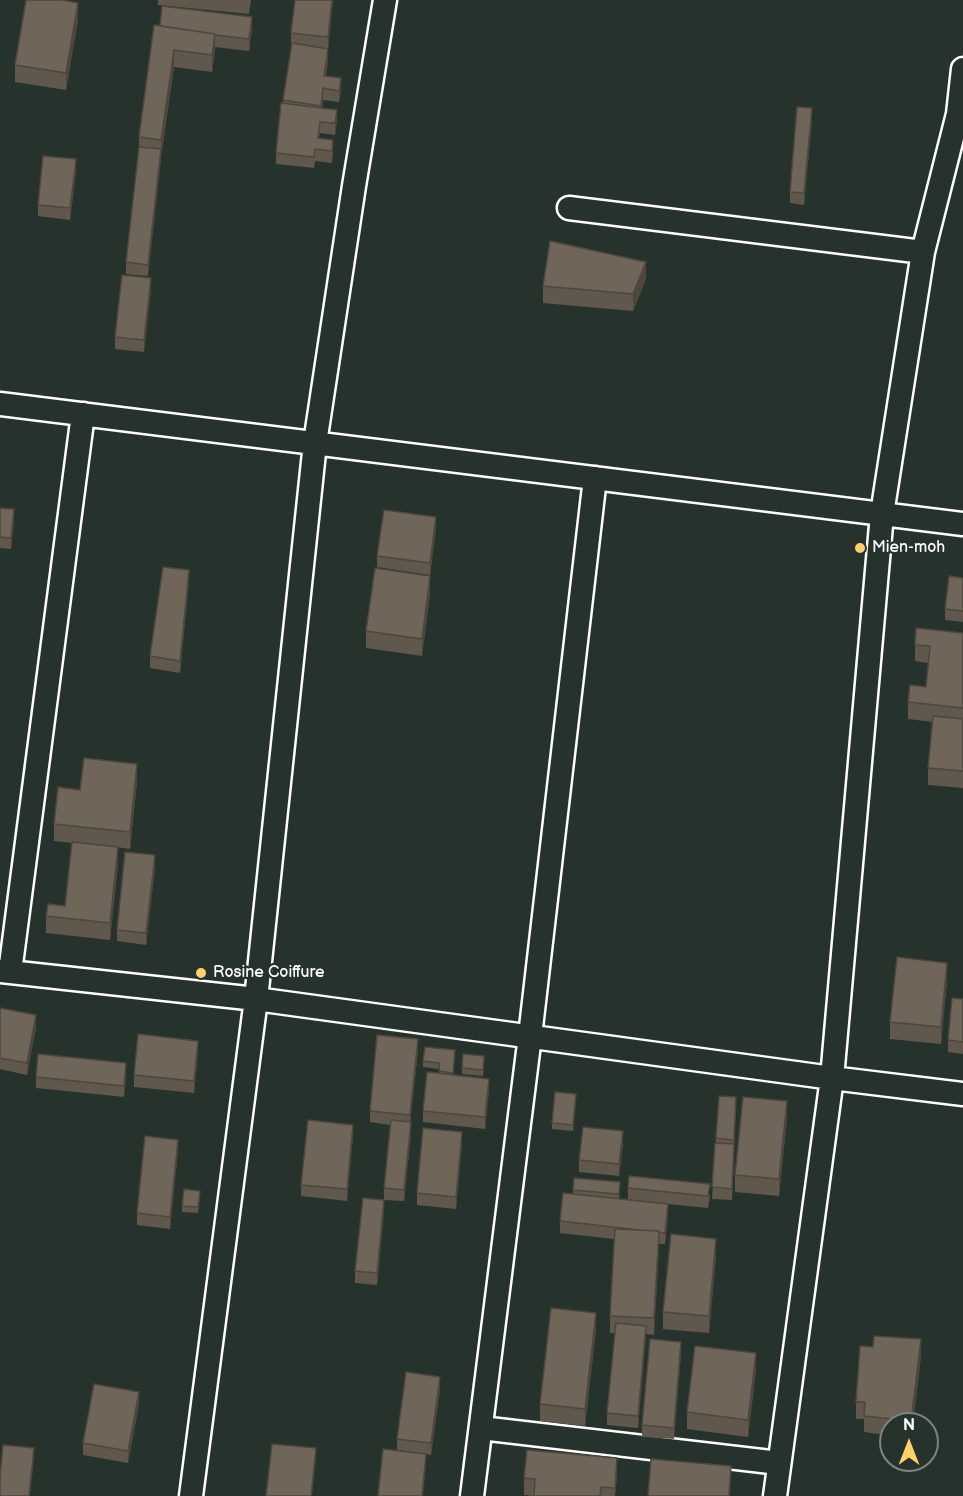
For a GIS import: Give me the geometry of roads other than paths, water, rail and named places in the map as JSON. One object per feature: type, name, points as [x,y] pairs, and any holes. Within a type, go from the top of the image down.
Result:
[{"type":"street","points":[[191,1496],[256,999],[315,443],[352,197],[386,0]]},
{"type":"street","points":[[775,1496],[832,1078],[882,514],[923,252],[958,114],[963,69]]},
{"type":"street","points":[[569,208],[923,252]]},
{"type":"street","points":[[0,404],[963,524]]},
{"type":"street","points":[[83,414],[5,972],[256,999],[963,1094]]},
{"type":"street","points":[[472,1496],[530,1036],[595,478]]},
{"type":"street","points":[[481,1428],[779,1463]]},
{"type":"place","name":"Mien-moh","points":[[860,548]]},
{"type":"place","name":"Rosine Coiffure","points":[[201,973]]}]
